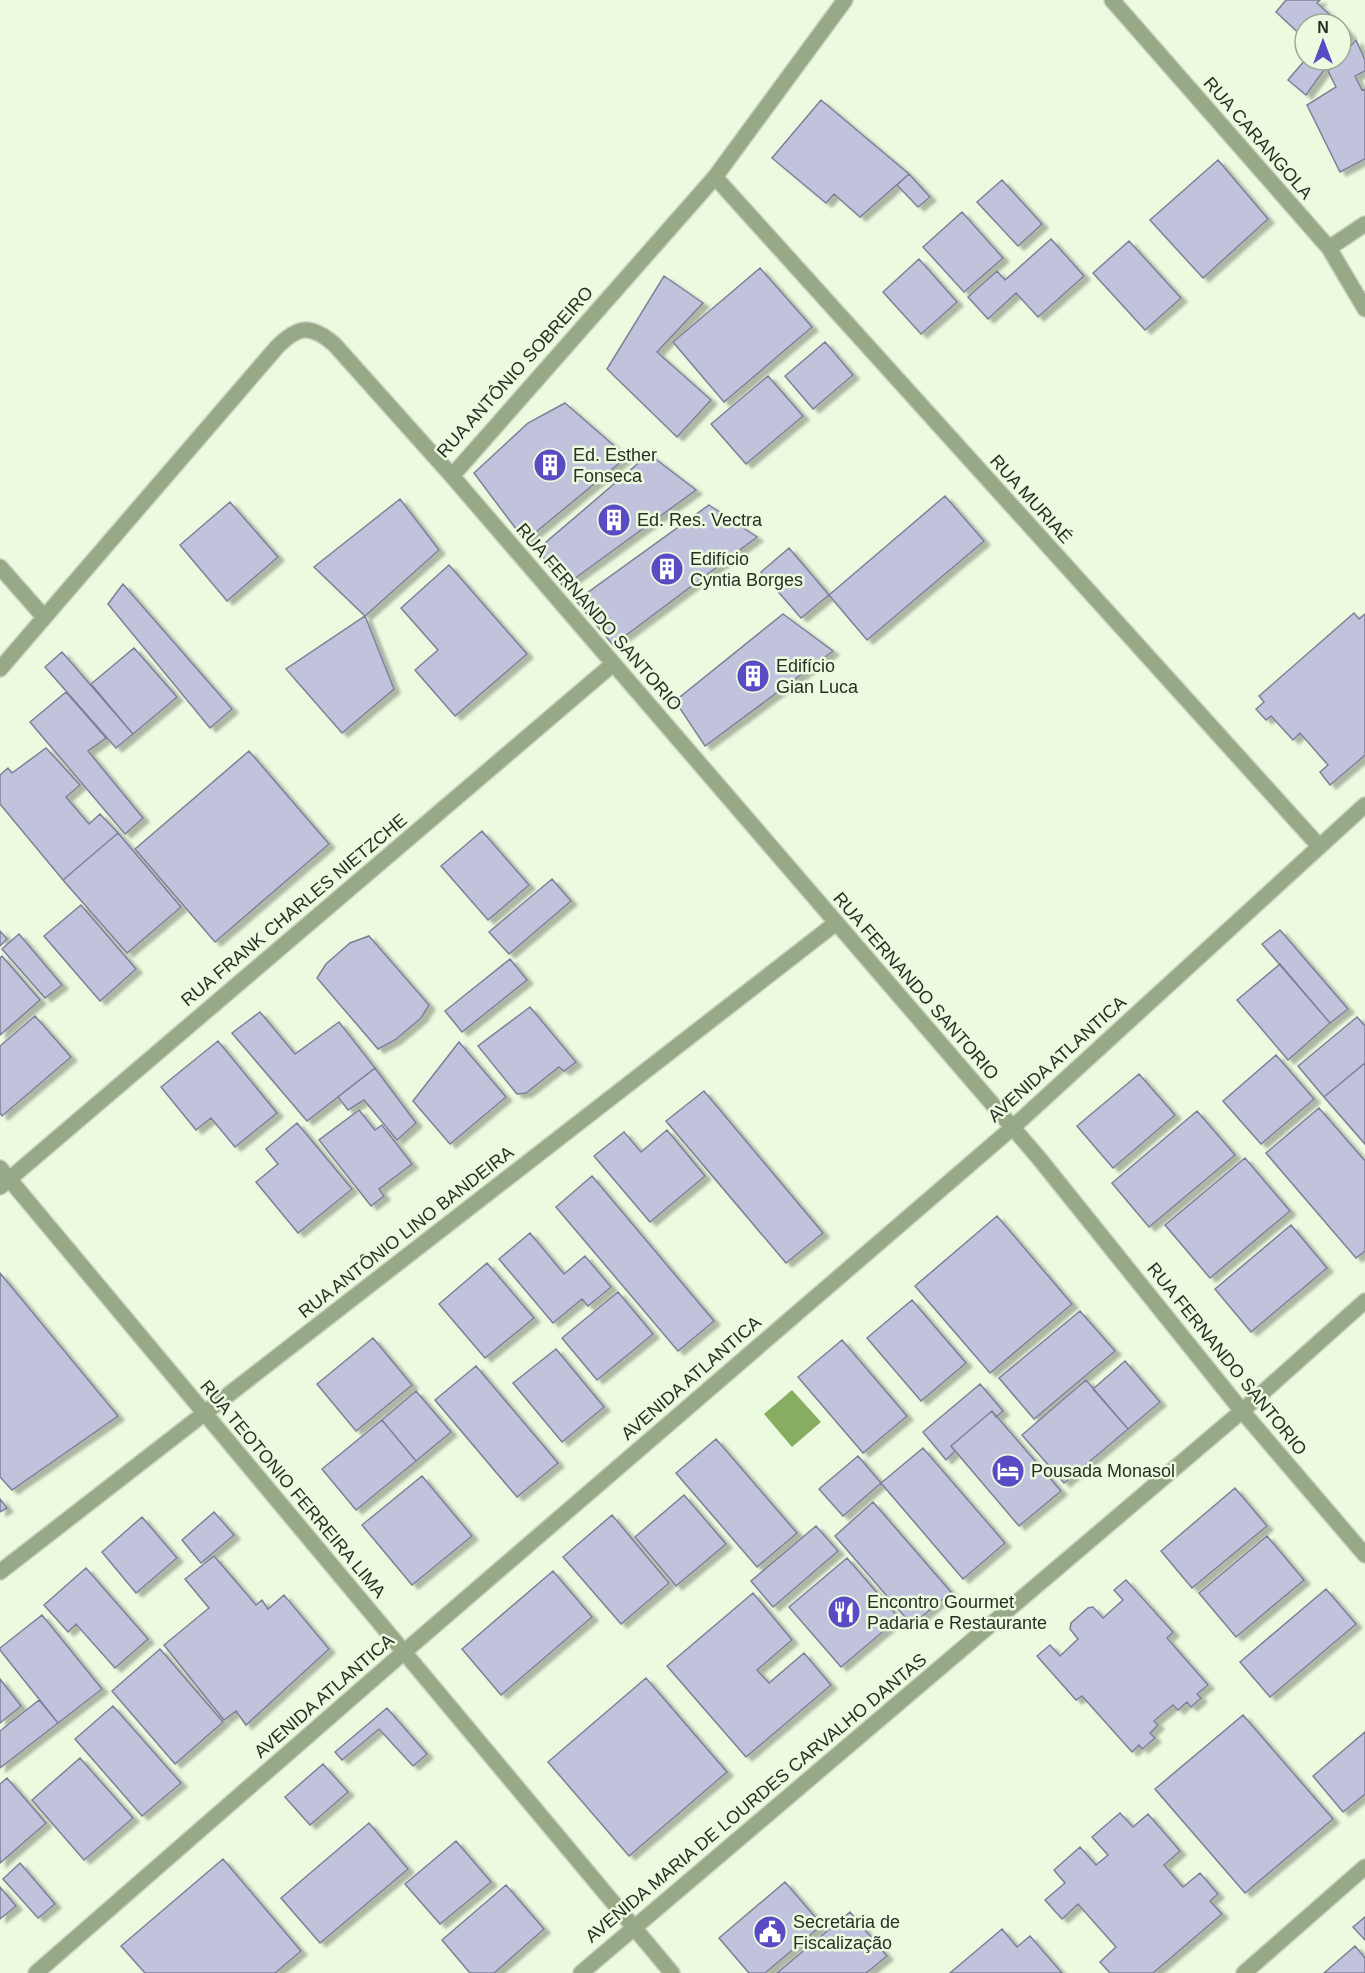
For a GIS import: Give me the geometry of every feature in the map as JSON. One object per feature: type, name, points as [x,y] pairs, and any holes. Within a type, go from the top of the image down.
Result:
[{"type":"street","name":"RUA ANTÔNIO SOBREIRO","points":[[0,669],[277,347],[296,331],[320,332],[334,344],[452,476],[715,177],[845,0]]},
{"type":"street","name":"RUA CARANGOLA","points":[[1112,0],[1329,248],[1365,309]]},
{"type":"street","name":"RUA MURIAÉ","points":[[715,177],[1318,846]]},
{"type":"street","points":[[1329,248],[1365,224]]},
{"type":"street","name":"RUA FERNANDO SANTORIO","points":[[452,476],[1038,1157],[1242,1410],[1365,1555]]},
{"type":"street","points":[[0,567],[44,617]]},
{"type":"street","name":"RUA FRANK CHARLES NIETZCHE","points":[[3,1178],[613,664]]},
{"type":"street","name":"AVENIDA ATLANTICA","points":[[36,1973],[404,1652],[1012,1128],[1318,846],[1365,806]]},
{"type":"street","name":"RUA ANTÔNIO LINO BANDEIRA","points":[[0,1572],[836,923]]},
{"type":"street","name":"RUA TEOTONIO FERREIRA LIMA","points":[[3,1178],[204,1413],[672,1973]]},
{"type":"street","name":"AVENIDA MARIA DE LOURDES CARVALHO DANTAS","points":[[581,1973],[1242,1410],[1365,1301]]},
{"type":"street","points":[[1244,1973],[1365,1868]]},
{"type":"shaded area","points":[[792,1390],[821,1422],[792,1447],[764,1414]]},
{"type":"building","points":[[1286,0],[1320,0],[1317,3],[1327,12],[1293,12],[1293,28],[1276,12]]},
{"type":"building","points":[[1356,40],[1365,60],[1365,71],[1355,76],[1362,90],[1365,89],[1365,159],[1340,172],[1307,105],[1336,87],[1328,72],[1353,72],[1353,43]]},
{"type":"building","points":[[1295,72],[1322,72],[1306,95],[1288,80]]},
{"type":"building","points":[[821,100],[909,174],[860,217],[834,194],[826,203],[772,158]]},
{"type":"building","points":[[1218,160],[1268,219],[1203,278],[1150,220]]},
{"type":"building","points":[[909,174],[930,197],[918,207],[897,185]]},
{"type":"building","points":[[1002,180],[1042,224],[1018,246],[977,202]]},
{"type":"building","points":[[962,212],[1003,258],[964,292],[923,247]]},
{"type":"building","points":[[1051,239],[1084,276],[1038,317],[1016,293],[988,319],[968,297],[997,271],[1005,280]]},
{"type":"building","points":[[1129,241],[1181,298],[1145,330],[1093,273]]},
{"type":"building","points":[[919,259],[957,302],[921,334],[883,292]]},
{"type":"building","points":[[760,268],[812,327],[724,402],[673,342]]},
{"type":"building","points":[[664,276],[703,303],[657,352],[711,400],[677,437],[607,369]]},
{"type":"building","points":[[825,342],[853,375],[813,409],[785,376]]},
{"type":"building","points":[[768,376],[803,416],[746,464],[711,424]]},
{"type":"building","name":"Ed. Esther Fonseca","points":[[565,403],[627,457],[525,541],[474,473],[528,423]]},
{"type":"building","name":"Ed. Res. Vectra","points":[[649,454],[696,490],[563,587],[538,549]]},
{"type":"building","points":[[945,496],[984,541],[867,640],[829,595]]},
{"type":"building","points":[[400,499],[439,550],[365,616],[314,567]]},
{"type":"building","points":[[230,502],[278,557],[227,601],[180,545]]},
{"type":"building","name":"Edifício Cyntia Borges","points":[[709,505],[757,537],[613,645],[576,601]]},
{"type":"building","points":[[789,548],[829,595],[801,618],[761,572]]},
{"type":"building","points":[[449,565],[527,654],[455,716],[415,670],[438,650],[401,608]]},
{"type":"building","points":[[123,584],[232,709],[210,728],[108,604]]},
{"type":"building","points":[[1354,613],[1359,619],[1365,614],[1365,755],[1330,785],[1320,772],[1328,765],[1300,733],[1293,740],[1271,716],[1266,720],[1256,709],[1264,702],[1259,696]]},
{"type":"building","name":"Edifício Gian Luca","points":[[783,614],[833,651],[705,746],[675,701]]},
{"type":"building","points":[[365,616],[394,689],[342,733],[286,669]]},
{"type":"building","points":[[134,648],[177,697],[133,734],[91,684]]},
{"type":"building","points":[[62,652],[133,734],[116,748],[45,667]]},
{"type":"building","points":[[66,692],[106,738],[88,751],[143,818],[125,834],[30,722]]},
{"type":"building","points":[[46,748],[80,785],[66,797],[89,824],[100,814],[118,833],[63,880],[0,804],[0,775],[8,768],[12,773]]},
{"type":"building","points":[[249,751],[329,844],[215,942],[135,849]]},
{"type":"building","points":[[482,831],[529,885],[488,920],[441,866]]},
{"type":"building","points":[[118,833],[181,907],[127,953],[63,880]]},
{"type":"building","points":[[552,879],[571,901],[509,954],[489,932]]},
{"type":"building","points":[[81,905],[136,969],[100,1001],[44,936]]},
{"type":"building","points":[[1280,930],[1348,1009],[1330,1023],[1262,944]]},
{"type":"building","points":[[0,931],[7,939],[0,946]]},
{"type":"building","points":[[19,934],[62,985],[45,998],[2,949]]},
{"type":"building","points":[[369,936],[429,1005],[421,1018],[395,1040],[378,1049],[317,978],[326,964],[350,943]]},
{"type":"building","points":[[2,956],[40,1000],[0,1035],[0,958]]},
{"type":"building","points":[[510,959],[527,980],[462,1032],[445,1011]]},
{"type":"building","points":[[1280,964],[1330,1023],[1288,1060],[1237,1000]]},
{"type":"building","points":[[530,1007],[576,1062],[564,1071],[559,1067],[526,1093],[517,1094],[478,1046]]},
{"type":"building","points":[[260,1012],[295,1054],[339,1022],[375,1068],[307,1121],[232,1033]]},
{"type":"building","points":[[35,1016],[71,1057],[2,1116],[0,1113],[0,1046]]},
{"type":"building","points":[[1357,1017],[1365,1026],[1365,1063],[1324,1097],[1298,1066]]},
{"type":"building","points":[[218,1041],[277,1113],[235,1147],[211,1118],[196,1130],[161,1087]]},
{"type":"building","points":[[459,1042],[506,1097],[450,1144],[413,1101]]},
{"type":"building","points":[[1276,1055],[1314,1099],[1261,1144],[1223,1101]]},
{"type":"building","points":[[1365,1063],[1365,1144],[1324,1097]]},
{"type":"building","points":[[375,1068],[416,1123],[397,1140],[364,1100],[348,1110],[338,1097]]},
{"type":"building","points":[[1139,1074],[1175,1115],[1113,1168],[1077,1126]]},
{"type":"building","points":[[704,1091],[823,1233],[786,1263],[666,1121]]},
{"type":"building","points":[[1319,1108],[1365,1161],[1365,1251],[1356,1258],[1266,1153]]},
{"type":"building","points":[[359,1110],[375,1130],[382,1125],[412,1164],[379,1189],[384,1196],[371,1206],[319,1140]]},
{"type":"building","points":[[1197,1111],[1235,1155],[1149,1227],[1112,1183]]},
{"type":"building","points":[[297,1123],[352,1189],[298,1233],[256,1182],[278,1164],[266,1149]]},
{"type":"building","points":[[667,1130],[705,1176],[650,1222],[594,1156],[624,1132],[641,1152]]},
{"type":"building","points":[[1245,1158],[1290,1211],[1210,1278],[1165,1225]]},
{"type":"building","points":[[592,1176],[714,1321],[678,1351],[556,1207]]},
{"type":"building","points":[[997,1216],[1072,1304],[990,1373],[915,1286]]},
{"type":"building","points":[[1291,1225],[1327,1268],[1251,1332],[1215,1289]]},
{"type":"building","points":[[530,1233],[564,1274],[585,1256],[611,1287],[588,1306],[582,1299],[553,1323],[499,1259]]},
{"type":"building","points":[[487,1263],[534,1318],[485,1358],[439,1304]]},
{"type":"building","points":[[0,1273],[118,1416],[12,1490],[0,1477]]},
{"type":"building","points":[[618,1292],[653,1334],[597,1380],[562,1338]]},
{"type":"building","points":[[912,1300],[966,1363],[921,1401],[867,1338]]},
{"type":"building","points":[[1080,1311],[1115,1351],[1034,1419],[999,1378]]},
{"type":"building","points":[[373,1338],[412,1385],[356,1431],[317,1384]]},
{"type":"building","points":[[842,1340],[907,1416],[863,1453],[798,1377]]},
{"type":"building","points":[[556,1349],[604,1407],[562,1442],[513,1383]]},
{"type":"building","points":[[1125,1361],[1160,1402],[1128,1429],[1093,1389]]},
{"type":"building","points":[[476,1366],[558,1463],[517,1497],[435,1400]]},
{"type":"building","points":[[1086,1380],[1128,1429],[1064,1483],[1022,1435]]},
{"type":"building","points":[[980,1384],[1003,1411],[996,1417],[992,1411],[951,1446],[955,1451],[946,1460],[923,1432]]},
{"type":"building","points":[[416,1391],[451,1432],[416,1461],[382,1420]]},
{"type":"building","name":"Pousada Monasol","points":[[992,1411],[1061,1491],[1019,1526],[951,1446]]},
{"type":"building","points":[[382,1420],[416,1461],[356,1510],[322,1469]]},
{"type":"building","points":[[716,1439],[797,1533],[757,1567],[676,1473]]},
{"type":"building","points":[[923,1448],[1005,1543],[963,1579],[881,1483]]},
{"type":"building","points":[[858,1456],[881,1483],[843,1516],[819,1489]]},
{"type":"building","points":[[422,1476],[472,1536],[412,1585],[362,1525]]},
{"type":"building","points":[[1235,1488],[1267,1526],[1192,1588],[1161,1551]]},
{"type":"building","points":[[684,1495],[726,1544],[676,1586],[635,1537]]},
{"type":"building","points":[[0,1499],[7,1508],[0,1512]]},
{"type":"building","points":[[873,1502],[951,1592],[912,1625],[835,1536]]},
{"type":"building","points":[[214,1512],[234,1535],[201,1563],[182,1540]]},
{"type":"building","points":[[612,1515],[669,1583],[621,1624],[563,1557]]},
{"type":"building","points":[[142,1517],[177,1558],[136,1593],[102,1552]]},
{"type":"building","points":[[816,1526],[838,1551],[773,1607],[751,1581]]},
{"type":"building","points":[[1267,1536],[1304,1580],[1236,1637],[1199,1593]]},
{"type":"building","points":[[214,1556],[256,1605],[262,1600],[268,1609],[284,1595],[329,1649],[246,1725],[236,1711],[224,1720],[164,1645],[209,1608],[185,1579]]},
{"type":"building","name":"Encontro Gourmet Padaria e Restaurante","points":[[847,1558],[899,1618],[841,1667],[789,1607]]},
{"type":"building","points":[[86,1568],[148,1639],[115,1668],[76,1624],[68,1632],[44,1605]]},
{"type":"building","points":[[553,1571],[592,1617],[501,1695],[462,1649]]},
{"type":"building","points":[[1126,1580],[1173,1632],[1167,1638],[1208,1685],[1197,1694],[1201,1698],[1191,1707],[1187,1702],[1178,1710],[1173,1705],[1154,1721],[1158,1725],[1150,1733],[1155,1738],[1142,1749],[1139,1745],[1132,1752],[1082,1696],[1076,1700],[1037,1656],[1050,1645],[1060,1656],[1078,1639],[1070,1629],[1071,1623],[1088,1608],[1093,1607],[1103,1618],[1123,1600],[1114,1590]]},
{"type":"building","points":[[1326,1589],[1356,1624],[1270,1697],[1240,1662]]},
{"type":"building","points":[[753,1593],[792,1640],[757,1670],[769,1683],[804,1653],[831,1685],[746,1757],[667,1666]]},
{"type":"building","points":[[42,1615],[102,1689],[58,1723],[0,1650]]},
{"type":"building","points":[[160,1649],[223,1722],[175,1764],[112,1691]]},
{"type":"building","points":[[646,1678],[727,1772],[629,1856],[548,1762]]},
{"type":"building","points":[[0,1679],[21,1706],[0,1723]]},
{"type":"building","points":[[39,1700],[58,1723],[0,1768],[0,1731]]},
{"type":"building","points":[[113,1706],[181,1783],[142,1816],[75,1739]]},
{"type":"building","points":[[387,1708],[427,1754],[413,1766],[379,1729],[342,1760],[335,1752]]},
{"type":"building","points":[[1243,1715],[1333,1819],[1245,1893],[1155,1789]]},
{"type":"building","points":[[1365,1732],[1365,1794],[1343,1812],[1313,1776]]},
{"type":"building","points":[[80,1758],[133,1818],[84,1860],[32,1800]]},
{"type":"building","points":[[323,1764],[348,1792],[310,1825],[285,1797]]},
{"type":"building","points":[[7,1778],[46,1823],[0,1863],[0,1784]]},
{"type":"building","points":[[1120,1813],[1133,1827],[1148,1814],[1180,1851],[1164,1865],[1183,1887],[1200,1873],[1218,1894],[1210,1901],[1222,1914],[1153,1973],[1110,1973],[1100,1962],[1116,1947],[1078,1904],[1062,1919],[1045,1900],[1065,1883],[1054,1870],[1080,1847],[1096,1865],[1108,1855],[1092,1837]]},
{"type":"building","points":[[369,1823],[408,1869],[320,1943],[281,1898]]},
{"type":"building","points":[[456,1841],[491,1882],[440,1924],[405,1884]]},
{"type":"building","points":[[223,1859],[301,1951],[275,1973],[145,1973],[121,1946]]},
{"type":"building","points":[[20,1863],[55,1904],[38,1918],[3,1879]]},
{"type":"building","name":"Secretaria de Fiscalização","points":[[785,1882],[822,1925],[765,1973],[749,1973],[719,1938]]},
{"type":"building","points":[[506,1885],[544,1929],[494,1973],[470,1973],[442,1940]]},
{"type":"building","points":[[0,1887],[16,1906],[0,1919]]},
{"type":"building","points":[[850,1912],[887,1956],[866,1973],[777,1973]]},
{"type":"building","points":[[1365,1917],[1365,1940],[1353,1927]]},
{"type":"building","points":[[1002,1929],[1017,1947],[1030,1936],[1062,1973],[950,1973]]},
{"type":"building","points":[[1355,1946],[1365,1958],[1365,1973],[1324,1973]]},
{"type":"place","name":"Ed. Esther Fonseca","points":[[550,465]]},
{"type":"place","name":"Ed. Res. Vectra","points":[[614,520]]},
{"type":"place","name":"Edifício Cyntia Borges","points":[[667,569]]},
{"type":"place","name":"Edifício Gian Luca","points":[[753,676]]},
{"type":"place","name":"Pousada Monasol","points":[[1008,1471]]},
{"type":"place","name":"Encontro Gourmet Padaria e Restaurante","points":[[844,1612]]},
{"type":"place","name":"Secretaria de Fiscalização","points":[[770,1932]]}]
